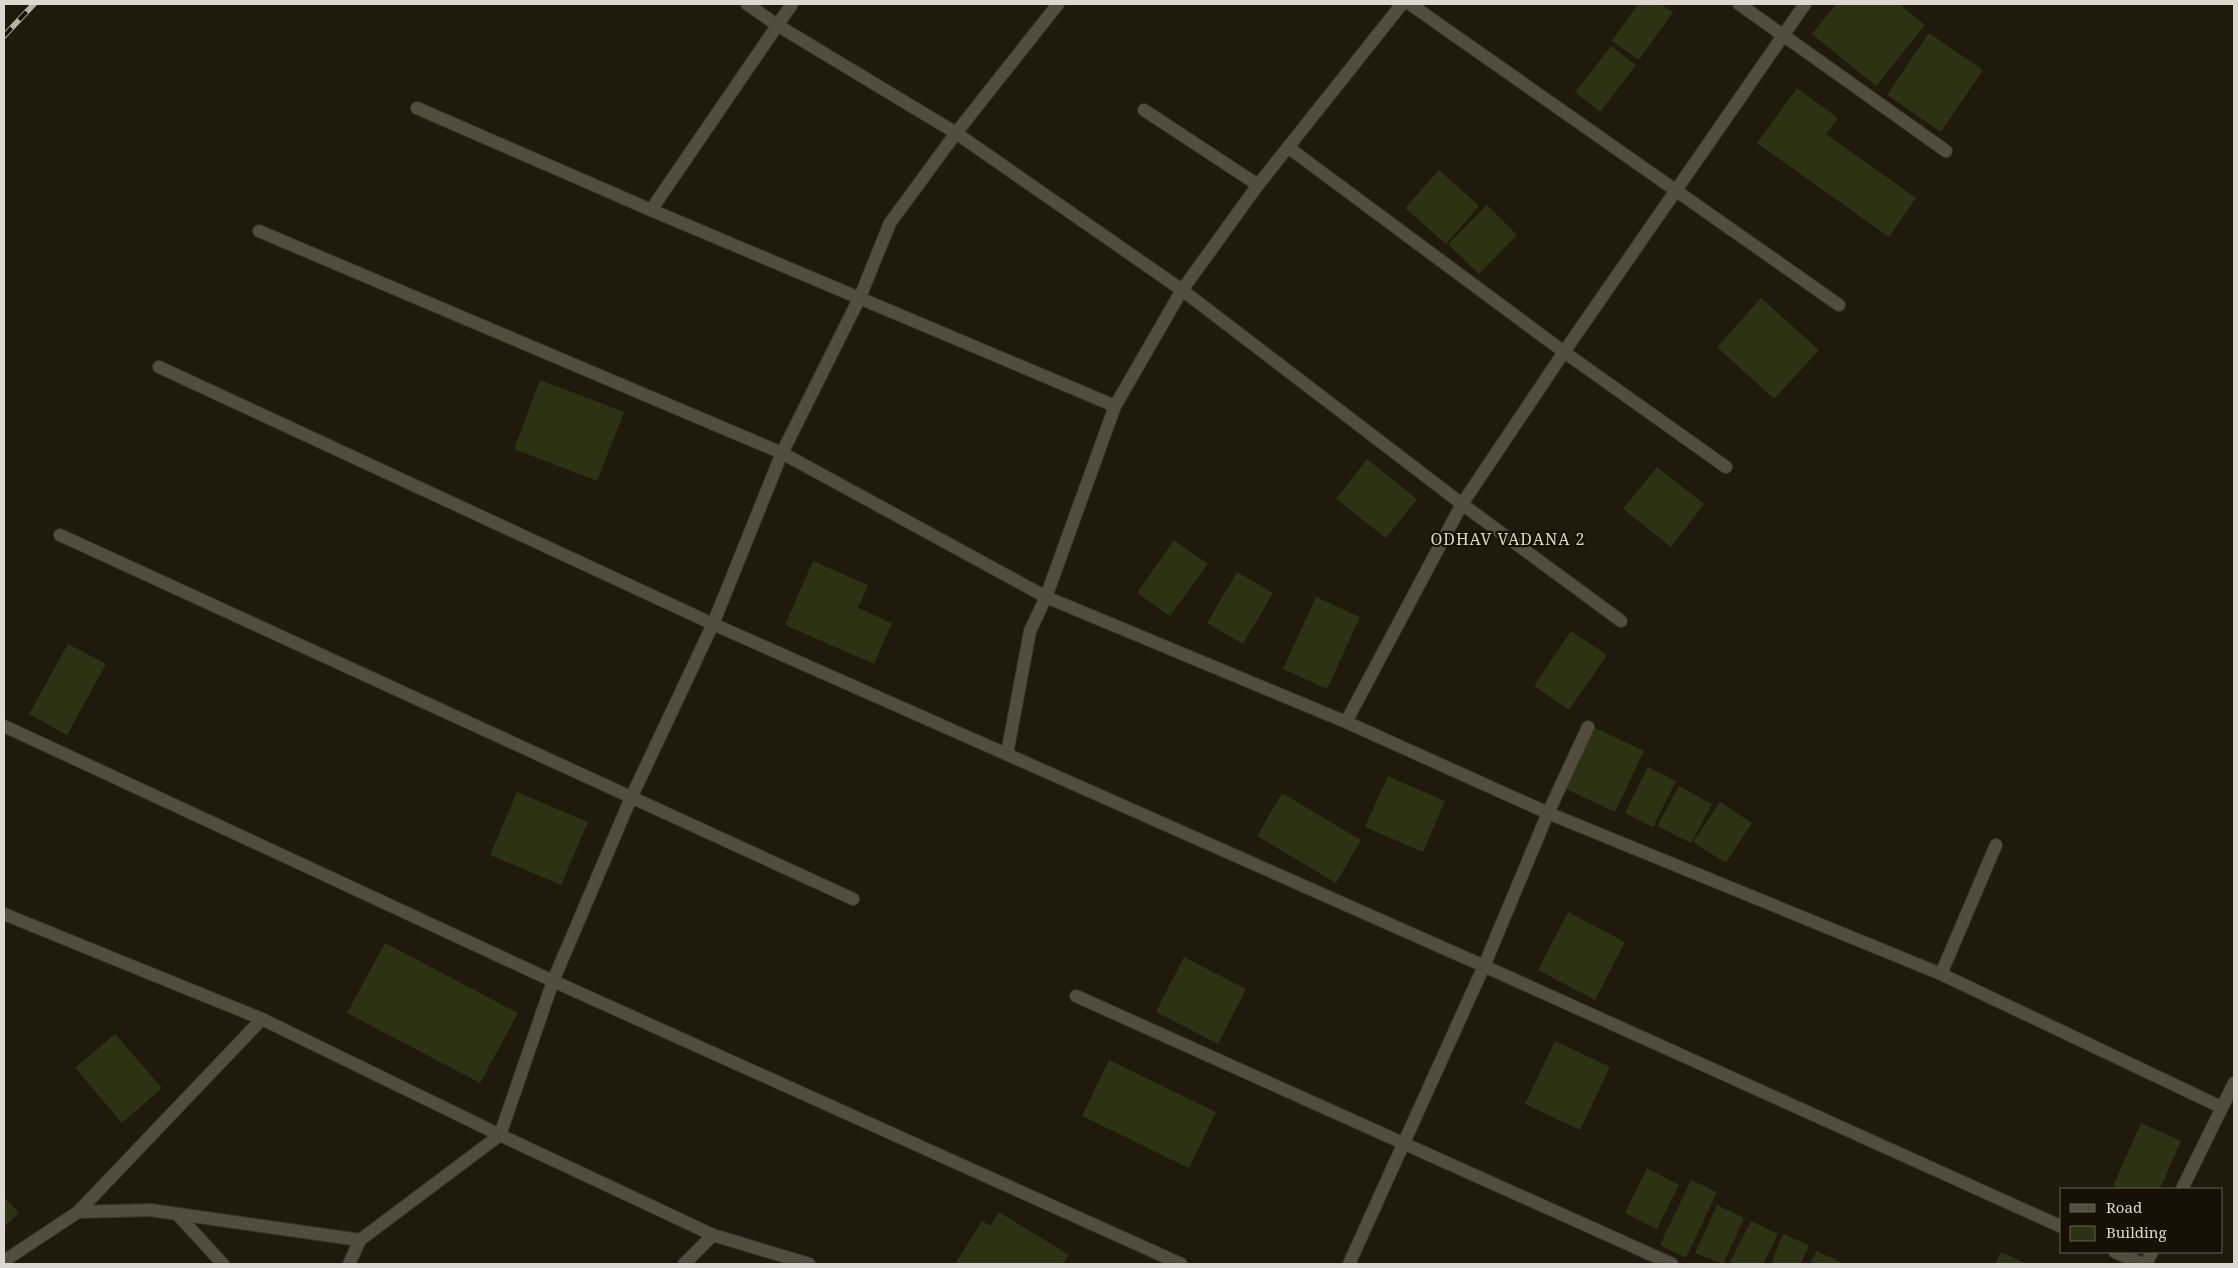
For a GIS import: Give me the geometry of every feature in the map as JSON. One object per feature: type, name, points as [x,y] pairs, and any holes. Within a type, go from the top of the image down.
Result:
[{"type":"street","points":[[747,4],[777,25],[956,133],[1182,290],[1462,504],[1621,621]]},
{"type":"street","points":[[651,210],[792,4]]},
{"type":"street","points":[[350,1264],[360,1240],[500,1136],[553,981],[631,798],[713,624],[782,453],[860,297],[890,223],[956,133],[1058,4]]},
{"type":"street","points":[[1007,754],[1030,631],[1046,597],[1115,406],[1182,290],[1258,186],[1402,4]]},
{"type":"street","points":[[1410,4],[1839,305]]},
{"type":"street","points":[[1738,4],[1946,151]]},
{"type":"street","points":[[1346,722],[1462,504],[1564,352],[1805,4]]},
{"type":"street","points":[[417,108],[651,210],[1115,406]]},
{"type":"street","points":[[1144,110],[1258,186]]},
{"type":"street","points":[[1289,148],[1564,352],[1726,467]]},
{"type":"street","points":[[259,231],[782,453],[1046,597],[1346,722],[1548,813],[1941,974],[2221,1108]]},
{"type":"street","points":[[159,367],[713,624],[1484,966],[2060,1227]]},
{"type":"street","points":[[60,535],[853,899]]},
{"type":"street","points":[[4,726],[553,981],[1181,1264]]},
{"type":"street","points":[[1349,1264],[1484,966],[1548,813],[1588,727]]},
{"type":"street","points":[[1941,974],[1996,845]]},
{"type":"street","points":[[4,914],[262,1019],[500,1136],[714,1235],[809,1264]]},
{"type":"street","points":[[1076,996],[1403,1145],[1672,1264]]},
{"type":"street","points":[[4,1261],[78,1212],[262,1019]]},
{"type":"street","points":[[2182,1188],[2234,1082]]},
{"type":"street","points":[[78,1212],[150,1210],[360,1240]]},
{"type":"street","points":[[177,1214],[223,1264]]},
{"type":"street","points":[[684,1264],[714,1235]]},
{"type":"street","points":[[2117,1253],[2144,1264],[2151,1253]]},
{"type":"building","points":[[1638,4],[1660,4],[1673,12],[1639,60],[1612,41]]},
{"type":"building","points":[[1836,4],[1899,4],[1925,25],[1876,86],[1812,34]]},
{"type":"building","points":[[1929,33],[1983,70],[1941,132],[1887,95]]},
{"type":"building","points":[[1611,46],[1636,65],[1600,112],[1575,92]]},
{"type":"building","points":[[1797,88],[1838,118],[1826,134],[1916,198],[1889,237],[1757,143]]},
{"type":"building","points":[[1439,170],[1479,206],[1446,244],[1405,208]]},
{"type":"building","points":[[1487,205],[1517,235],[1479,274],[1448,244]]},
{"type":"building","points":[[1761,298],[1819,350],[1774,399],[1717,347]]},
{"type":"building","points":[[540,380],[624,412],[597,481],[514,449]]},
{"type":"building","points":[[1367,459],[1417,499],[1386,538],[1336,499]]},
{"type":"building","points":[[1657,467],[1704,504],[1671,547],[1623,509]]},
{"type":"building","points":[[1174,540],[1208,564],[1170,616],[1137,593]]},
{"type":"building","points":[[813,561],[868,585],[858,608],[892,623],[874,664],[785,625]]},
{"type":"building","points":[[1237,572],[1273,593],[1243,644],[1207,623]]},
{"type":"building","points":[[1316,597],[1360,617],[1327,689],[1283,669]]},
{"type":"building","points":[[1571,631],[1607,655],[1569,710],[1534,686]]},
{"type":"building","points":[[68,644],[106,664],[67,735],[29,714]]},
{"type":"building","points":[[1593,727],[1644,751],[1615,812],[1564,788]]},
{"type":"building","points":[[1648,767],[1676,781],[1653,827],[1625,813]]},
{"type":"building","points":[[1388,776],[1445,801],[1423,852],[1365,827]]},
{"type":"building","points":[[1679,786],[1712,804],[1691,843],[1657,826]]},
{"type":"building","points":[[517,792],[588,822],[561,885],[490,855]]},
{"type":"building","points":[[1282,793],[1361,840],[1336,883],[1257,836]]},
{"type":"building","points":[[1720,802],[1752,823],[1726,863],[1693,842]]},
{"type":"building","points":[[1568,912],[1625,942],[1595,1000],[1538,970]]},
{"type":"building","points":[[385,943],[518,1013],[480,1083],[347,1013]]},
{"type":"building","points":[[1184,957],[1246,989],[1218,1044],[1156,1012]]},
{"type":"building","points":[[115,1034],[162,1088],[122,1123],[75,1068]]},
{"type":"building","points":[[1555,1041],[1610,1067],[1580,1130],[1525,1104]]},
{"type":"building","points":[[1109,1060],[1216,1112],[1189,1168],[1082,1116]]},
{"type":"building","points":[[2141,1123],[2181,1141],[2160,1188],[2118,1188],[2113,1186]]},
{"type":"building","points":[[1647,1168],[1679,1185],[1657,1229],[1625,1213]]},
{"type":"building","points":[[1691,1180],[1717,1192],[1686,1258],[1660,1245]]},
{"type":"building","points":[[4,1197],[19,1213],[4,1227]]},
{"type":"building","points":[[1717,1205],[1744,1218],[1723,1264],[1695,1253]]},
{"type":"building","points":[[999,1212],[1069,1255],[1063,1264],[955,1264],[982,1221],[990,1226]]},
{"type":"building","points":[[1751,1221],[1778,1234],[1763,1264],[1729,1264]]},
{"type":"building","points":[[1783,1234],[1809,1245],[1801,1264],[1771,1264]]},
{"type":"building","points":[[1816,1251],[1841,1262],[1840,1264],[1810,1264]]},
{"type":"building","points":[[2001,1252],[2027,1264],[1995,1264]]},
{"type":"railway","points":[[4,36],[34,4]]},
{"type":"district","name":"ODHAV VADANA 2","points":[[1508,539]]}]
